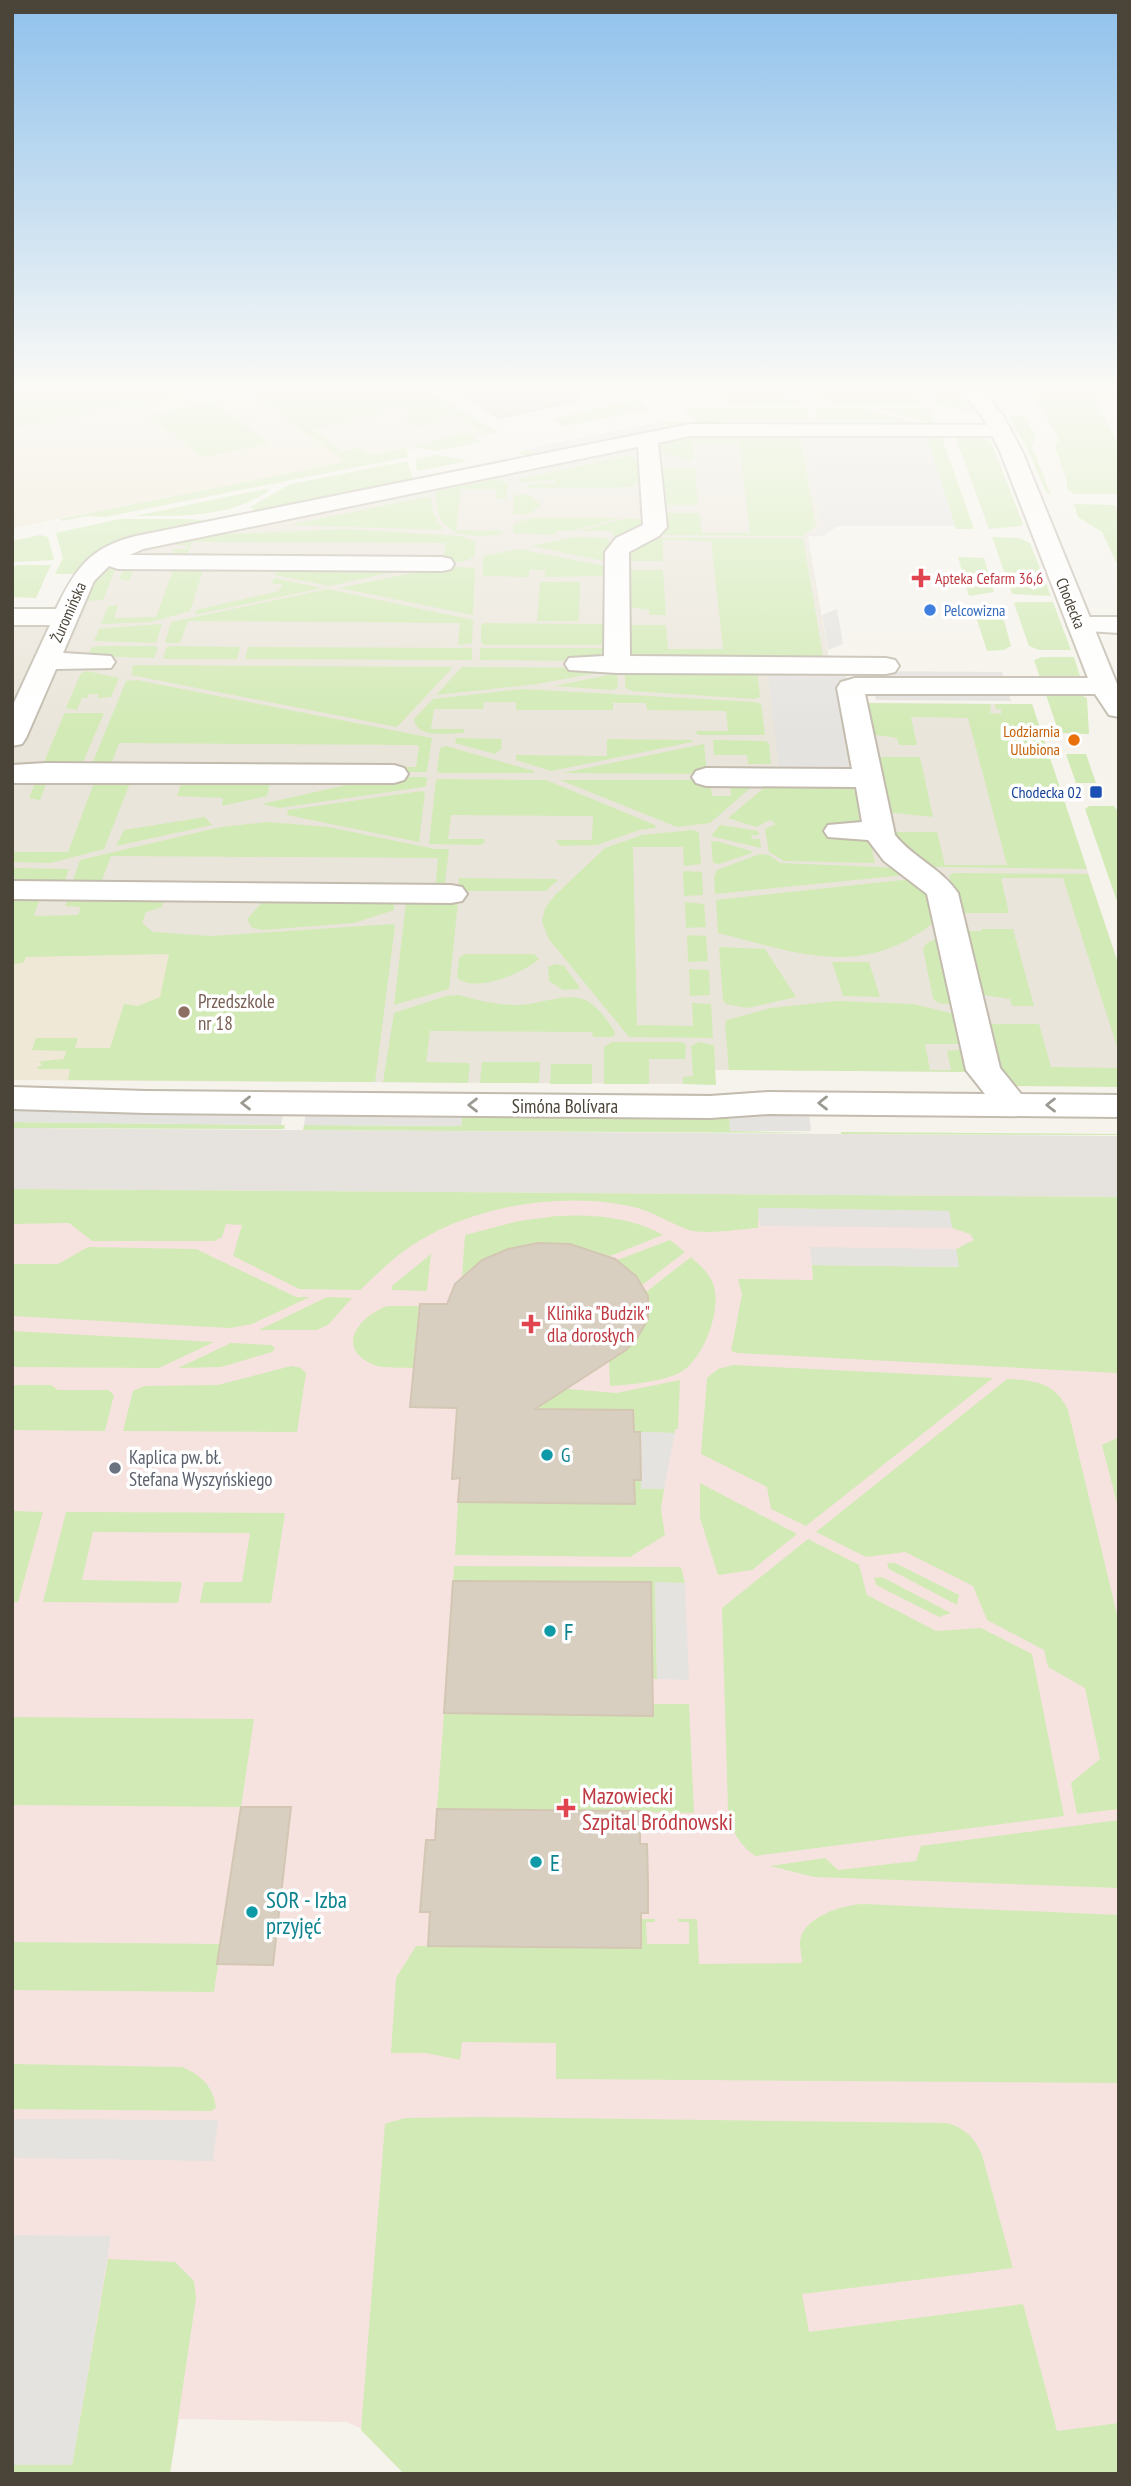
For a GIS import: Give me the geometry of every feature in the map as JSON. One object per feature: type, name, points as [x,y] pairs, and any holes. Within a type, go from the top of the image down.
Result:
[{"type":"street","name":"Żuromińska","points":[[12,738],[83,578],[99,561],[124,547],[158,537],[336,501]]},
{"type":"street","points":[[617,665],[617,552],[623,542],[646,534],[655,527],[653,501]]},
{"type":"street","name":"Chodecka","points":[[1031,501],[1112,698]]},
{"type":"street","points":[[99,561],[442,564]]},
{"type":"street","points":[[12,617],[66,617]]},
{"type":"street","points":[[1080,625],[1119,625]]},
{"type":"street","points":[[46,661],[102,662]]},
{"type":"street","points":[[578,664],[863,676],[1112,698]]},
{"type":"street","points":[[1006,1104],[1002,1091],[983,1070],[942,893],[932,881],[895,855],[879,831],[850,688],[863,676],[1014,667]]},
{"type":"street","points":[[12,774],[394,774]]},
{"type":"street","points":[[706,777],[868,778]]},
{"type":"street","points":[[839,831],[879,831]]},
{"type":"street","points":[[12,890],[451,894]]},
{"type":"street","name":"Simóna Bolívara","points":[[12,1098],[146,1102],[710,1107],[768,1103],[1119,1106]]},
{"type":"shaded area","points":[[12,501],[149,501],[12,528]]},
{"type":"shaded area","points":[[370,501],[817,501],[822,526],[808,536],[831,670],[844,703],[1032,704],[1119,966],[1119,1087],[995,1072],[715,1070],[715,1084],[345,1082],[12,943],[12,622],[56,606],[127,552]]},
{"type":"shaded area","points":[[817,501],[947,501],[955,526],[838,526],[823,536],[808,536],[822,526]]},
{"type":"shaded area","points":[[837,609],[843,644],[828,650],[822,615]]},
{"type":"shaded area","points":[[845,671],[848,684],[844,697],[837,699],[849,767],[827,772],[803,772],[779,767],[768,675]]},
{"type":"shaded area","points":[[869,671],[1002,672],[1005,680],[870,680]]},
{"type":"shaded area","points":[[874,691],[1009,693],[1011,701],[876,700]]},
{"type":"shaded area","name":"Przedszkole nr 18","points":[[12,943],[365,944],[345,1082],[12,1080]]},
{"type":"shaded area","points":[[126,1089],[728,1094],[710,1100],[140,1096]]},
{"type":"shaded area","points":[[12,1108],[284,1110],[281,1125],[12,1122]]},
{"type":"shaded area","points":[[306,1110],[463,1111],[461,1126],[304,1125]]},
{"type":"shaded area","points":[[729,1113],[809,1114],[811,1131],[730,1131]]},
{"type":"shaded area","points":[[12,1128],[1119,1136],[1119,1197],[12,1189]]},
{"type":"shaded area","name":"Mazowiecki Szpital Bródnowski","points":[[12,1189],[1119,1197],[1119,2474],[457,2474],[347,2422],[179,2419],[170,2474],[12,2474]]},
{"type":"shaded area","points":[[758,1208],[949,1211],[952,1228],[760,1226]]},
{"type":"shaded area","points":[[810,1247],[956,1249],[959,1267],[812,1265]]},
{"type":"shaded area","points":[[640,1432],[675,1433],[664,1489],[641,1489]]},
{"type":"shaded area","points":[[655,1582],[685,1583],[689,1680],[657,1679]]},
{"type":"shaded area","points":[[12,2119],[218,2120],[213,2161],[12,2158]]},
{"type":"shaded area","points":[[12,2235],[111,2236],[72,2465],[12,2465]]},
{"type":"green space","points":[[150,501],[186,501],[105,517],[60,519]]},
{"type":"green space","points":[[207,501],[250,501],[222,511],[135,516]]},
{"type":"green space","points":[[261,501],[313,501],[257,512],[250,507]]},
{"type":"green space","points":[[406,501],[431,501],[433,512],[443,530],[289,525]]},
{"type":"green space","points":[[437,501],[460,501],[456,530],[503,531],[501,534],[475,536],[454,531],[446,526]]},
{"type":"green space","points":[[514,501],[536,501],[542,506],[526,515],[513,514]]},
{"type":"green space","points":[[663,501],[698,501],[698,505],[663,505]]},
{"type":"green space","points":[[746,501],[812,501],[816,526],[802,536],[664,535],[662,513],[699,513],[702,533],[750,533]]},
{"type":"green space","points":[[947,501],[964,501],[974,529],[956,529]]},
{"type":"green space","points":[[979,501],[1014,501],[1023,524],[989,529]]},
{"type":"green space","points":[[1074,504],[1115,505],[1119,513],[1119,568],[1102,532],[1078,517]]},
{"type":"green space","points":[[531,518],[619,518],[573,531],[556,531],[556,535],[513,533],[514,524]]},
{"type":"green space","points":[[626,518],[644,520],[648,526],[613,536],[613,531],[580,531]]},
{"type":"green space","points":[[120,519],[192,519],[213,522],[93,556],[73,574],[55,574],[63,558],[56,533]]},
{"type":"green space","points":[[345,529],[462,536],[475,542],[475,557],[461,562],[419,562],[444,558],[445,543],[192,542],[186,556],[171,560],[174,549],[186,549],[188,545],[176,545],[176,541],[205,535]]},
{"type":"green space","points":[[40,535],[48,537],[54,560],[12,562],[12,541]]},
{"type":"green space","points":[[575,537],[609,538],[609,562],[531,546]]},
{"type":"green space","points":[[992,537],[1019,538],[1030,543],[1051,596],[1012,594]]},
{"type":"green space","points":[[650,538],[803,538],[824,662],[626,658],[626,625],[666,625],[668,649],[723,649],[711,541],[663,540],[663,561],[626,561],[625,552]]},
{"type":"green space","points":[[519,549],[609,567],[609,576],[545,577],[545,570],[529,570],[529,577],[483,576],[483,556]]},
{"type":"green space","points":[[958,557],[984,558],[994,592],[969,596]]},
{"type":"green space","points":[[106,564],[117,565],[103,600],[84,601],[95,577]]},
{"type":"green space","points":[[205,564],[190,611],[151,622],[101,624],[108,606],[118,605],[114,618],[156,617],[173,570],[134,569],[129,581],[119,579],[125,566]]},
{"type":"green space","points":[[51,565],[36,598],[12,597],[12,566]]},
{"type":"green space","points":[[278,565],[426,565],[329,586],[275,575]]},
{"type":"green space","points":[[446,566],[475,568],[473,615],[339,588]]},
{"type":"green space","points":[[625,570],[663,570],[666,615],[649,615],[649,610],[625,606],[630,593]]},
{"type":"green space","points":[[274,578],[322,588],[195,615],[196,610],[279,591],[282,584],[272,584]]},
{"type":"green space","points":[[540,582],[580,582],[579,621],[537,621]]},
{"type":"green space","points":[[328,589],[473,620],[472,643],[458,645],[460,623],[188,621],[180,643],[165,643],[171,622]]},
{"type":"green space","points":[[1053,602],[1071,650],[1039,650],[1029,646],[1014,603]]},
{"type":"green space","points":[[972,604],[1001,609],[1011,646],[1004,650],[987,651]]},
{"type":"green space","points":[[162,624],[156,643],[94,641],[99,629],[103,628]]},
{"type":"green space","points":[[605,624],[609,645],[485,645],[481,643],[481,625]]},
{"type":"green space","points":[[240,647],[237,659],[163,659],[166,648]]},
{"type":"green space","points":[[248,647],[472,648],[472,660],[245,659]]},
{"type":"green space","points":[[91,648],[158,648],[154,658],[88,656]]},
{"type":"green space","points":[[480,648],[609,648],[602,661],[480,660]]},
{"type":"green space","points":[[1042,657],[1074,657],[1080,676],[1076,679],[1041,681],[1034,660]]},
{"type":"green space","points":[[133,665],[453,667],[397,727],[131,675]]},
{"type":"green space","points":[[462,667],[613,670],[537,684],[436,695]]},
{"type":"green space","points":[[757,669],[760,697],[754,699],[632,691],[625,688],[625,670]]},
{"type":"green space","points":[[87,671],[119,678],[111,697],[97,698],[99,694],[89,694],[87,698],[82,698],[77,710],[66,708],[81,673]]},
{"type":"green space","points":[[617,675],[618,688],[613,690],[554,686]]},
{"type":"green space","points":[[137,680],[432,738],[427,772],[381,772],[380,767],[416,767],[417,745],[119,743],[111,765],[90,769],[126,681]]},
{"type":"green space","points":[[522,689],[755,702],[761,704],[765,735],[698,735],[695,731],[728,731],[726,711],[647,710],[646,703],[613,703],[613,710],[516,710],[516,702],[484,702],[483,709],[434,709],[431,729],[465,729],[463,733],[426,732],[420,730],[414,719],[433,699]]},
{"type":"green space","points":[[1045,692],[1074,692],[1087,698],[1089,734],[1059,733]]},
{"type":"green space","points":[[863,703],[991,704],[990,713],[1001,714],[1001,709],[996,709],[995,704],[1032,704],[1087,869],[923,865],[890,832],[937,832],[945,865],[1007,865],[968,718],[911,717],[917,745],[899,745],[897,738],[869,734]]},
{"type":"green space","points":[[104,713],[80,769],[42,767],[64,714]]},
{"type":"green space","points":[[456,738],[502,739],[501,749],[495,754],[455,743]]},
{"type":"green space","points":[[607,739],[692,742],[551,771],[516,760],[516,755],[607,756]]},
{"type":"green space","points":[[713,740],[766,741],[769,744],[771,764],[748,764],[747,755],[714,755]]},
{"type":"green space","points":[[704,744],[707,774],[563,773]]},
{"type":"green space","points":[[446,746],[534,773],[439,773],[440,748]]},
{"type":"green space","points":[[1066,754],[1086,754],[1096,783],[1076,783]]},
{"type":"green space","points":[[874,757],[920,757],[933,817],[885,812]]},
{"type":"green space","points":[[184,775],[272,776],[267,796],[222,806],[223,798],[177,796]]},
{"type":"green space","points":[[382,777],[427,777],[426,786],[423,787],[279,808],[262,804]]},
{"type":"green space","points":[[37,778],[130,783],[104,849],[51,863],[12,862],[12,852],[68,852],[94,783],[47,782],[40,800],[29,798]]},
{"type":"green space","points":[[436,780],[546,780],[655,825],[656,828],[639,830],[597,845],[560,846],[556,840],[592,840],[593,816],[451,815],[448,839],[485,839],[484,843],[429,844]]},
{"type":"green space","points":[[560,780],[710,780],[712,796],[731,796],[730,781],[757,782],[710,823],[677,827]]},
{"type":"green space","points":[[772,781],[856,781],[875,863],[784,861],[769,852],[765,829],[776,824],[770,820],[756,827],[728,818]]},
{"type":"green space","points":[[422,791],[425,793],[419,842],[287,815],[288,810]]},
{"type":"green space","points":[[1089,806],[1114,806],[1119,813],[1119,907],[1085,809]]},
{"type":"green space","points":[[205,817],[212,825],[116,846],[124,830]]},
{"type":"green space","points":[[267,822],[328,827],[435,849],[449,849],[444,890],[435,890],[438,858],[111,856],[99,888],[72,884],[80,860],[221,827]]},
{"type":"green space","points":[[720,825],[758,831],[759,835],[751,835],[752,839],[760,839],[761,848],[711,836]]},
{"type":"green space","points":[[693,830],[699,833],[701,864],[684,866],[683,847],[633,847],[637,1025],[693,1026],[692,1003],[711,1004],[713,1038],[629,1037],[548,938],[542,921],[545,908],[554,896],[605,848],[642,835]]},
{"type":"green space","points":[[716,841],[752,853],[719,864],[713,863],[711,842]]},
{"type":"green space","points":[[760,854],[769,855],[780,863],[893,868],[905,875],[715,894],[714,876],[717,870]]},
{"type":"green space","points":[[12,868],[69,869],[63,886],[12,886]]},
{"type":"green space","points":[[683,871],[702,872],[703,895],[684,896]]},
{"type":"green space","points":[[1088,874],[1119,966],[1119,1053],[1063,878],[1001,878],[1009,913],[960,913],[957,912],[949,875]]},
{"type":"green space","points":[[459,878],[558,880],[546,891],[458,891]]},
{"type":"green space","points":[[912,879],[926,886],[935,918],[921,932],[887,949],[864,955],[816,955],[718,933],[716,900]]},
{"type":"green space","name":"Przedszkole nr 18","points":[[12,894],[62,894],[59,901],[39,901],[34,916],[78,915],[81,907],[65,906],[69,895],[165,895],[162,907],[146,912],[142,923],[153,932],[211,936],[393,924],[395,926],[375,1082],[68,1080],[70,1069],[38,1069],[37,1067],[42,1065],[39,1061],[64,1059],[66,1051],[32,1050],[36,1038],[78,1038],[75,1048],[110,1048],[124,1004],[138,1006],[160,997],[169,954],[26,957],[23,963],[12,964]]},
{"type":"green space","points":[[264,901],[394,901],[394,910],[354,923],[263,930],[252,928],[247,919]]},
{"type":"green space","points":[[458,902],[449,989],[394,1005],[406,903]]},
{"type":"green space","points":[[685,902],[704,904],[706,927],[686,928]]},
{"type":"green space","points":[[1013,929],[1034,1006],[1012,1006],[1010,999],[977,994],[962,931]]},
{"type":"green space","points":[[687,935],[706,936],[708,961],[688,962]]},
{"type":"green space","points":[[939,938],[954,1002],[948,1004],[933,998],[923,949],[927,943]]},
{"type":"green space","points":[[719,947],[765,949],[796,997],[747,1008],[726,1004],[723,1000]]},
{"type":"green space","points":[[465,954],[534,954],[539,959],[523,970],[499,980],[474,984],[457,977],[459,958]]},
{"type":"green space","points":[[832,962],[869,962],[880,997],[843,996]]},
{"type":"green space","points":[[555,964],[564,966],[579,989],[563,990],[549,981],[548,967]]},
{"type":"green space","points":[[689,969],[709,970],[710,995],[690,996]]},
{"type":"green space","points":[[459,995],[511,1005],[573,997],[581,999],[599,1011],[615,1035],[593,1037],[592,1032],[430,1031],[426,1062],[470,1063],[468,1083],[383,1082],[394,1013],[446,996]]},
{"type":"green space","points":[[837,1001],[913,1004],[955,1014],[966,1044],[925,1044],[930,1070],[951,1070],[947,1051],[967,1049],[972,1072],[729,1070],[725,1024],[727,1020],[771,1008]]},
{"type":"green space","points":[[984,1024],[1039,1024],[1051,1067],[1119,1068],[1119,1087],[1015,1086],[1001,1078]]},
{"type":"green space","points":[[612,1042],[681,1042],[686,1045],[685,1059],[649,1059],[649,1084],[604,1084],[604,1047]]},
{"type":"green space","points":[[699,1042],[714,1045],[716,1085],[683,1084],[683,1077],[693,1076],[691,1046]]},
{"type":"green space","points":[[482,1062],[540,1062],[539,1083],[480,1083]]},
{"type":"green space","points":[[551,1064],[592,1064],[592,1084],[550,1084]]},
{"type":"green space","points":[[463,1111],[729,1113],[731,1131],[816,1133],[303,1130],[304,1125],[461,1126]]},
{"type":"green space","points":[[12,1122],[285,1125],[284,1129],[12,1128]]},
{"type":"green space","points":[[841,1134],[1119,1134],[1119,1135]]},
{"type":"green space","points":[[12,1189],[1119,1197],[1119,1380],[1116,1373],[731,1351],[742,1294],[738,1279],[813,1280],[812,1265],[958,1267],[956,1249],[974,1240],[970,1234],[952,1228],[949,1211],[759,1208],[758,1228],[704,1232],[689,1230],[645,1210],[629,1206],[603,1202],[548,1201],[493,1211],[441,1229],[417,1242],[387,1264],[360,1290],[299,1289],[233,1256],[242,1225],[226,1224],[222,1237],[214,1241],[92,1241],[69,1223],[12,1224]]},
{"type":"green space","points":[[557,1216],[612,1218],[638,1224],[663,1235],[610,1256],[570,1244],[523,1245],[482,1260],[462,1276],[465,1235],[519,1221]]},
{"type":"green space","points":[[670,1240],[685,1252],[642,1285],[636,1276],[617,1260]]},
{"type":"green space","points":[[88,1247],[196,1249],[296,1297],[310,1297],[252,1324],[230,1328],[12,1316],[12,1264],[58,1264]]},
{"type":"green space","points":[[431,1254],[427,1291],[392,1290],[392,1286]]},
{"type":"green space","points":[[691,1257],[710,1278],[716,1297],[713,1320],[698,1354],[678,1374],[648,1382],[610,1386],[609,1360],[634,1340],[646,1323],[649,1303],[646,1292]]},
{"type":"green space","points":[[327,1297],[352,1298],[329,1324],[317,1330],[259,1330]]},
{"type":"green space","points":[[387,1306],[419,1306],[413,1368],[374,1365],[355,1350],[353,1341],[360,1325]]},
{"type":"green space","points":[[12,1331],[214,1342],[159,1368],[12,1367]]},
{"type":"green space","points":[[231,1343],[271,1345],[275,1348],[272,1352],[221,1367],[178,1368]]},
{"type":"green space","points":[[733,1365],[993,1378],[806,1526],[771,1509],[767,1487],[701,1454],[707,1378],[718,1369]]},
{"type":"green space","points":[[291,1366],[301,1368],[306,1373],[297,1432],[123,1431],[133,1391],[144,1386],[218,1385]]},
{"type":"green space","points":[[1007,1379],[1027,1380],[1044,1385],[1057,1394],[1068,1410],[1119,1623],[1119,1809],[1077,1814],[1071,1783],[1100,1759],[1085,1688],[1048,1667],[1044,1650],[987,1620],[973,1586],[905,1552],[866,1557],[816,1532]]},
{"type":"green space","points":[[680,1380],[678,1429],[675,1429],[675,1433],[634,1432],[633,1410],[461,1408],[534,1386],[616,1393]]},
{"type":"green space","points":[[12,1385],[51,1385],[58,1390],[108,1390],[114,1395],[105,1431],[12,1430]]},
{"type":"green space","points":[[1119,1437],[1119,1511],[1102,1445]]},
{"type":"green space","points":[[634,1480],[641,1480],[641,1489],[664,1489],[661,1510],[665,1535],[630,1557],[455,1555],[458,1502],[635,1503]]},
{"type":"green space","points":[[700,1483],[797,1534],[752,1570],[718,1575],[700,1518]]},
{"type":"green space","points":[[12,1511],[43,1512],[18,1602],[12,1602]]},
{"type":"green space","points":[[66,1512],[285,1513],[271,1603],[200,1603],[204,1582],[242,1582],[250,1533],[93,1532],[82,1580],[182,1582],[178,1603],[43,1602]]},
{"type":"green space","points":[[808,1539],[859,1565],[867,1595],[936,1631],[981,1628],[1032,1654],[1064,1816],[755,1856],[744,1847],[731,1825],[728,1811],[722,1608]]},
{"type":"green space","points":[[887,1563],[895,1563],[959,1595],[957,1605],[889,1569]]},
{"type":"green space","points":[[454,1566],[681,1567],[685,1583],[655,1583],[657,1679],[652,1679],[650,1582],[453,1581]]},
{"type":"green space","points":[[882,1577],[951,1613],[939,1617],[876,1585],[874,1578]]},
{"type":"green space","points":[[653,1704],[689,1704],[694,1813],[437,1809],[444,1713],[653,1716]]},
{"type":"green space","points":[[13,1717],[254,1719],[241,1807],[12,1805]]},
{"type":"green space","points":[[1119,1820],[1119,1888],[814,1877],[770,1866],[825,1858],[838,1870],[916,1861],[921,1846]]},
{"type":"green space","points":[[863,1904],[1119,1915],[1119,2083],[556,2079],[556,2043],[462,2042],[460,2060],[426,2053],[391,2053],[396,1978],[416,1946],[641,1948],[641,1919],[655,1919],[655,1922],[646,1922],[647,1944],[689,1944],[689,1922],[679,1922],[678,1919],[697,1919],[699,1964],[802,1963],[800,1940],[809,1924],[826,1913]]},
{"type":"green space","points":[[12,1942],[221,1944],[214,1992],[12,1990]]},
{"type":"green space","points":[[12,2064],[182,2067],[205,2082],[216,2107],[212,2111],[12,2109]]},
{"type":"green space","points":[[405,2118],[947,2123],[959,2128],[973,2139],[982,2155],[1013,2268],[802,2294],[809,2332],[1023,2304],[1057,2431],[1119,2423],[1119,2474],[404,2474],[361,2430],[385,2124]]},
{"type":"green space","points":[[108,2259],[175,2262],[194,2281],[196,2298],[170,2474],[12,2474],[12,2465],[72,2465]]},
{"type":"building","points":[[538,1243],[570,1244],[615,1259],[636,1276],[648,1296],[648,1319],[636,1340],[626,1350],[535,1409],[633,1410],[634,1432],[640,1432],[641,1480],[634,1480],[635,1504],[458,1502],[460,1478],[452,1479],[457,1408],[410,1407],[420,1304],[447,1304],[455,1284],[482,1260],[508,1249]]},
{"type":"building","name":"F","points":[[453,1581],[651,1582],[653,1716],[444,1713]]},
{"type":"building","name":"SOR - Izba przyjęć","points":[[241,1807],[291,1807],[273,1965],[217,1964]]},
{"type":"building","name":"E","points":[[437,1809],[640,1811],[640,1844],[647,1844],[648,1881],[648,1913],[641,1913],[641,1948],[428,1946],[430,1912],[420,1912],[426,1840],[435,1840]]},
{"type":"place","name":"Apteka Cefarm 36,6","points":[[921,578]]},
{"type":"place","name":"Pelcowizna","points":[[930,610]]},
{"type":"place","name":"Lodziarnia Ulubiona","points":[[1074,740]]},
{"type":"place","name":"Chodecka 02","points":[[1096,792]]},
{"type":"place","name":"Przedszkole nr 18","points":[[184,1012]]},
{"type":"place","name":"Klinika \"Budzik\" dla dorosłych","points":[[531,1324]]},
{"type":"place","name":"G","points":[[547,1455]]},
{"type":"place","name":"Kaplica pw. bł. Stefana Wyszyńskiego","points":[[115,1468]]},
{"type":"place","name":"F","points":[[550,1631]]},
{"type":"place","name":"Mazowiecki Szpital Bródnowski","points":[[566,1808]]},
{"type":"place","name":"E","points":[[536,1862]]},
{"type":"place","name":"SOR - Izba przyjęć","points":[[252,1912]]}]
